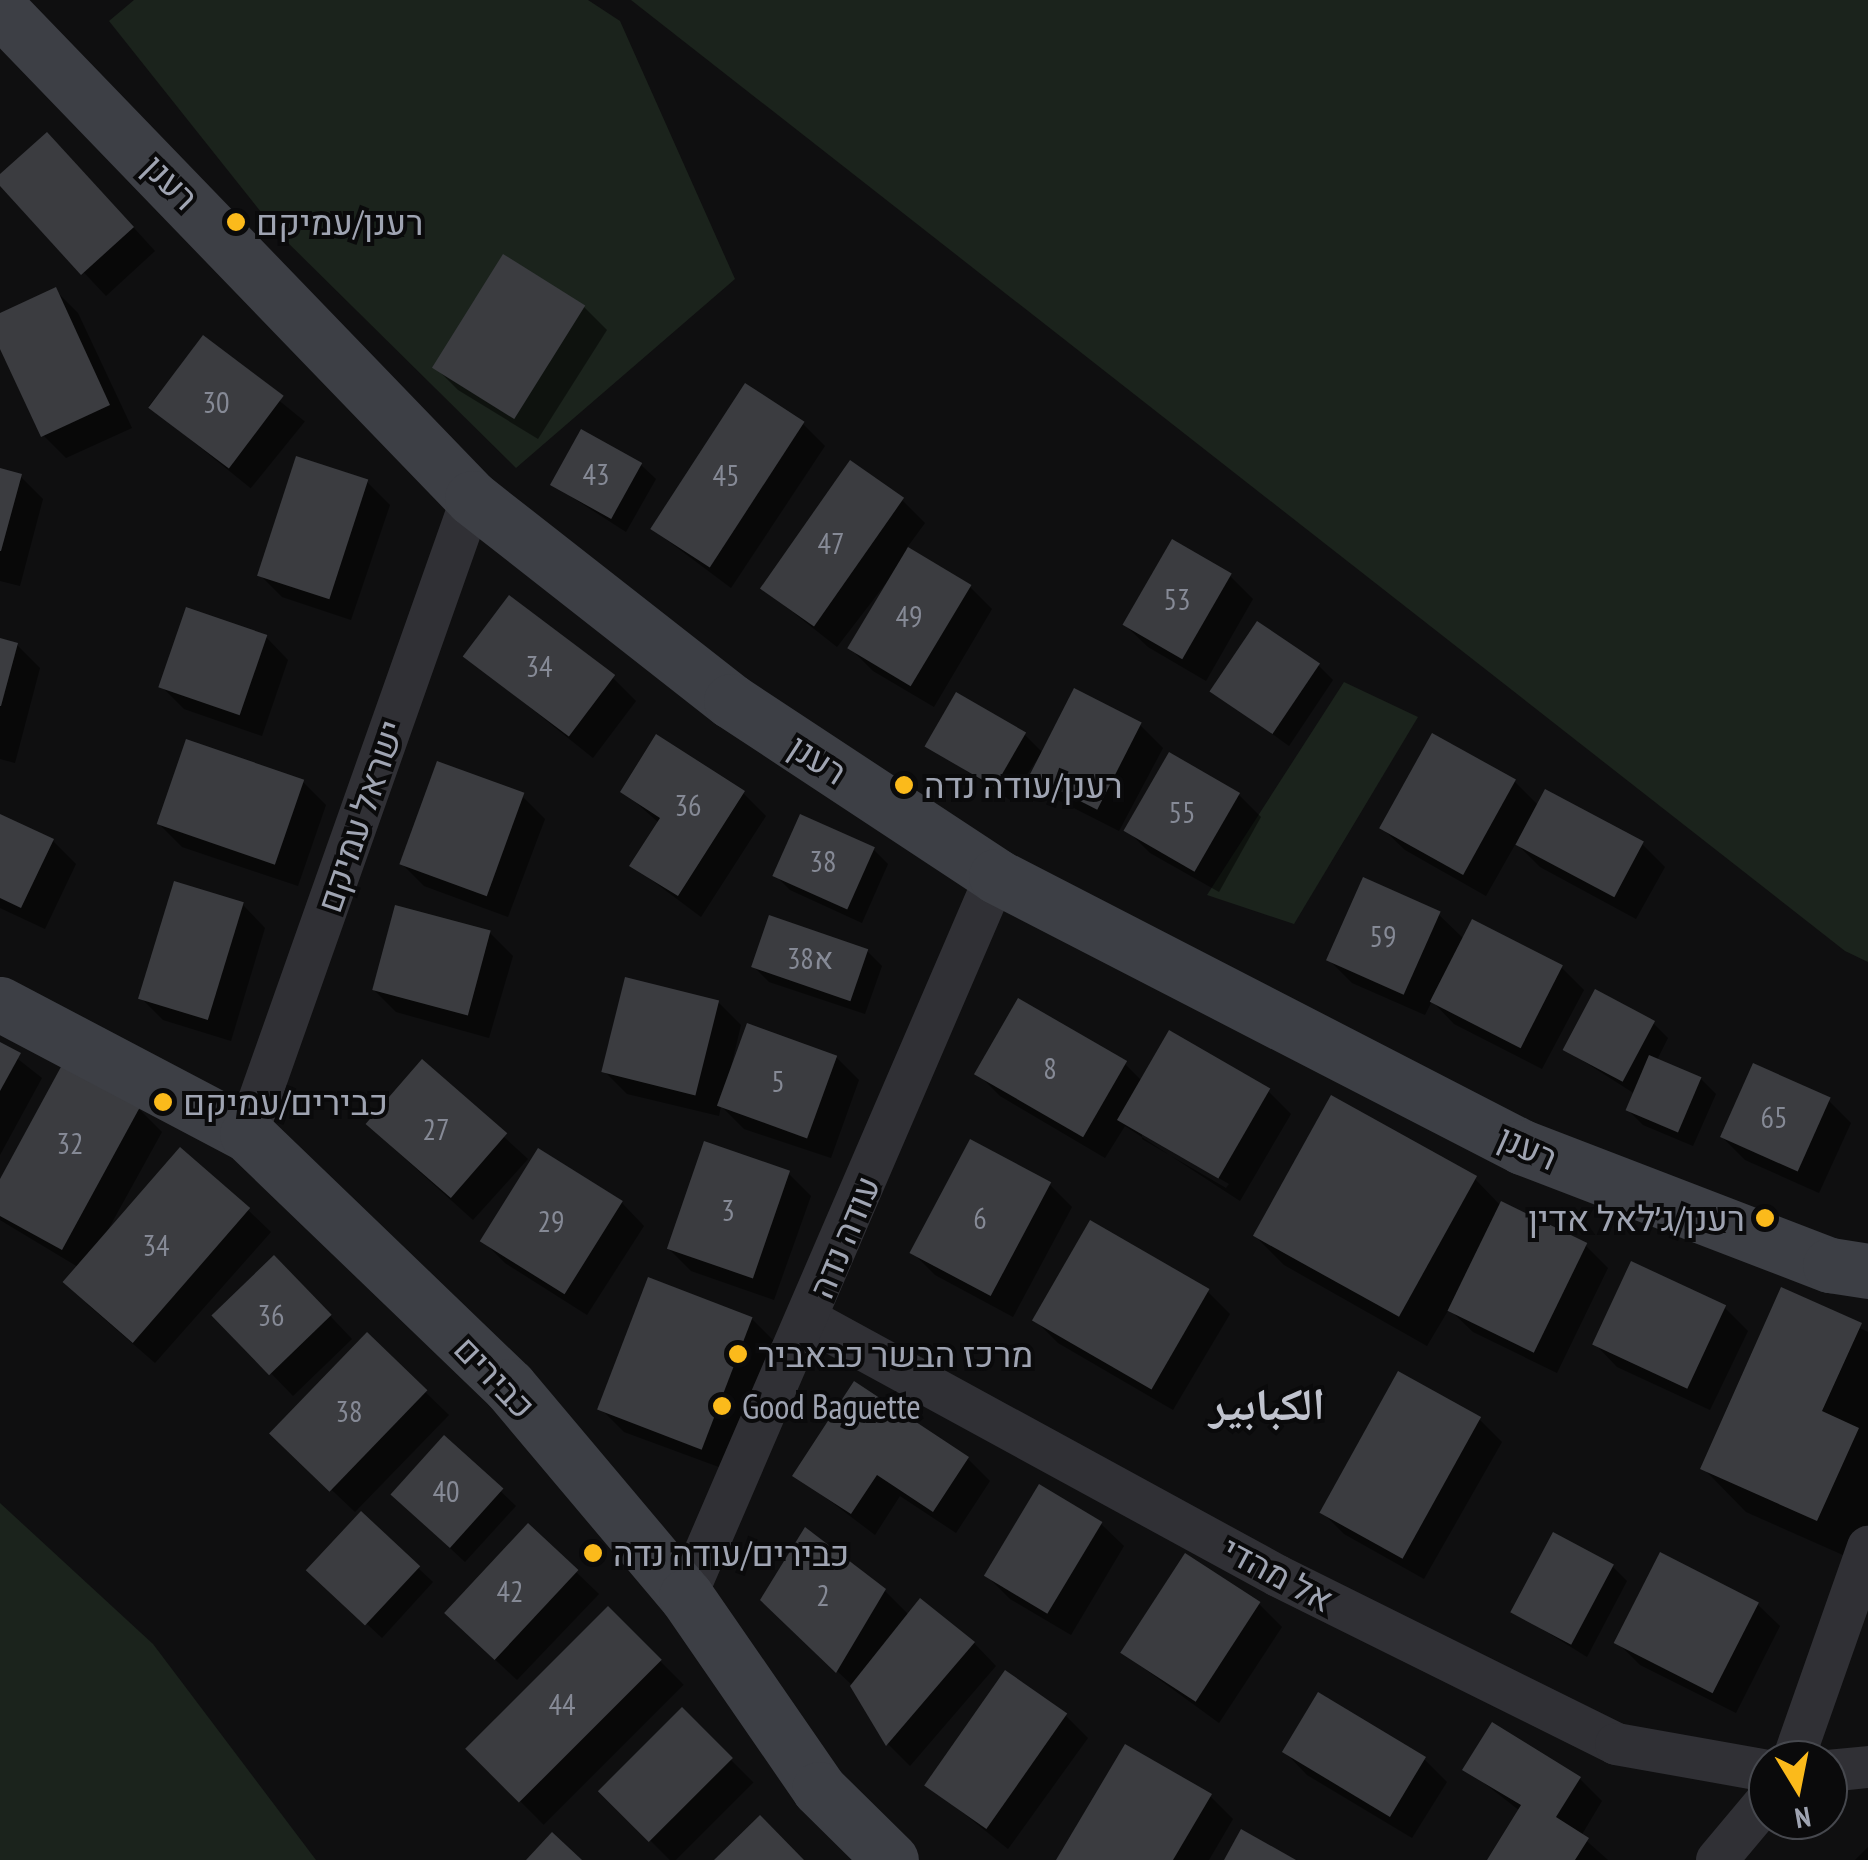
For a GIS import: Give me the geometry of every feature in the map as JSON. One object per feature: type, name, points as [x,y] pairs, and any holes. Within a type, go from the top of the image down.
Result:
[{"type":"street","name":"רענן","points":[[0,9],[472,498],[731,701],[996,876],[1522,1147],[1811,1258],[1868,1271]]},
{"type":"street","name":"ישראל עמיקם","points":[[247,1134],[472,498]]},
{"type":"street","name":"עודה נדה","points":[[686,1596],[809,1320],[996,876]]},
{"type":"street","name":"כבירים","points":[[0,1004],[247,1134],[509,1386],[686,1596],[819,1790],[892,1860]]},
{"type":"street","name":"אל מהדי","points":[[809,1320],[1278,1576],[1616,1744],[1748,1767]]},
{"type":"street","points":[[1800,1740],[1868,1548]]},
{"type":"street","points":[[1717,1860],[1748,1823]]},
{"type":"shaded area","points":[[134,0],[588,0],[620,21],[735,279],[516,468],[276,231],[109,21]]},
{"type":"shaded area","points":[[631,0],[1868,0],[1868,962],[1845,951]]},
{"type":"shaded area","points":[[1344,682],[1418,717],[1294,924],[1207,895]]},
{"type":"shaded area","points":[[0,1503],[153,1644],[316,1860],[0,1860]]},
{"type":"building","points":[[47,132],[134,227],[81,275],[0,186],[0,174]]},
{"type":"building","points":[[503,254],[585,305],[514,419],[432,368]]},
{"type":"building","points":[[56,287],[110,405],[41,437],[0,349],[0,313]]},
{"type":"building","points":[[203,335],[284,396],[229,468],[148,408]]},
{"type":"building","points":[[745,383],[805,422],[710,568],[650,529]]},
{"type":"building","points":[[581,429],[642,463],[611,519],[550,485]]},
{"type":"building","points":[[296,456],[368,479],[329,599],[257,576]]},
{"type":"building","points":[[850,460],[904,498],[814,626],[760,589]]},
{"type":"building","points":[[0,468],[22,474],[1,551],[0,551]]},
{"type":"building","points":[[1172,539],[1232,574],[1182,659],[1122,625]]},
{"type":"building","points":[[908,547],[971,585],[911,686],[847,648]]},
{"type":"building","points":[[509,595],[615,675],[569,737],[463,656]]},
{"type":"building","points":[[186,607],[267,635],[240,715],[158,687]]},
{"type":"building","points":[[1257,621],[1320,663],[1272,734],[1209,691]]},
{"type":"building","points":[[0,638],[18,643],[1,706],[0,706]]},
{"type":"building","points":[[1074,688],[1142,723],[1097,810],[1030,775]]},
{"type":"building","points":[[956,692],[1026,732],[995,787],[924,747]]},
{"type":"building","points":[[1432,733],[1516,780],[1463,875],[1379,828]]},
{"type":"building","points":[[656,734],[745,791],[678,896],[629,866],[660,818],[620,792]]},
{"type":"building","points":[[186,739],[304,780],[275,865],[157,824]]},
{"type":"building","points":[[1169,752],[1240,793],[1195,872],[1124,831]]},
{"type":"building","points":[[437,761],[524,793],[487,896],[399,864]]},
{"type":"building","points":[[1545,789],[1644,842],[1614,897],[1515,845]]},
{"type":"building","points":[[0,814],[54,839],[21,908],[0,898]]},
{"type":"building","points":[[800,814],[875,847],[847,909],[772,876]]},
{"type":"building","points":[[1363,877],[1441,912],[1404,995],[1326,960]]},
{"type":"building","points":[[174,881],[244,902],[208,1020],[138,999]]},
{"type":"building","points":[[395,905],[491,931],[468,1016],[372,990]]},
{"type":"building","points":[[769,915],[868,949],[850,1001],[751,967]]},
{"type":"building","points":[[1472,919],[1563,965],[1521,1048],[1430,1002]]},
{"type":"building","points":[[625,977],[719,1000],[695,1096],[601,1072]]},
{"type":"building","points":[[1595,989],[1655,1021],[1623,1082],[1563,1050]]},
{"type":"building","points":[[1018,998],[1127,1061],[1083,1137],[974,1074]]},
{"type":"building","points":[[747,1023],[837,1056],[807,1139],[717,1106]]},
{"type":"building","points":[[1169,1030],[1270,1088],[1218,1179],[1117,1120]]},
{"type":"building","points":[[0,1042],[21,1053],[0,1091]]},
{"type":"building","points":[[1649,1055],[1701,1077],[1678,1133],[1626,1110]]},
{"type":"building","points":[[422,1059],[507,1133],[451,1198],[366,1124]]},
{"type":"building","points":[[1753,1063],[1831,1098],[1798,1172],[1720,1137]]},
{"type":"building","points":[[62,1065],[140,1107],[62,1250],[0,1216],[0,1179]]},
{"type":"building","points":[[1331,1095],[1477,1176],[1399,1317],[1253,1236]]},
{"type":"building","points":[[970,1139],[1051,1182],[991,1296],[909,1253]]},
{"type":"building","points":[[704,1141],[790,1171],[753,1278],[667,1249]]},
{"type":"building","points":[[180,1147],[250,1208],[133,1343],[63,1282]]},
{"type":"building","points":[[538,1148],[623,1201],[565,1294],[480,1241]]},
{"type":"building","points":[[1501,1201],[1587,1243],[1534,1353],[1448,1311]]},
{"type":"building","points":[[1090,1220],[1210,1289],[1152,1389],[1032,1320]]},
{"type":"building","points":[[274,1255],[332,1315],[269,1375],[211,1315]]},
{"type":"building","points":[[1631,1261],[1726,1305],[1687,1389],[1592,1344]]},
{"type":"building","points":[[648,1277],[753,1317],[702,1450],[597,1410]]},
{"type":"building","points":[[1781,1287],[1862,1323],[1822,1411],[1859,1428],[1817,1521],[1700,1469]]},
{"type":"building","points":[[367,1332],[427,1390],[329,1492],[269,1433]]},
{"type":"building","points":[[1398,1371],[1481,1417],[1403,1559],[1319,1513]]},
{"type":"building","points":[[854,1381],[969,1457],[933,1512],[877,1475],[851,1514],[792,1476]]},
{"type":"building","points":[[444,1435],[503,1489],[450,1548],[390,1494]]},
{"type":"building","points":[[1039,1484],[1102,1522],[1047,1614],[984,1576]]},
{"type":"building","points":[[361,1511],[420,1566],[365,1625],[306,1570]]},
{"type":"building","points":[[528,1523],[578,1570],[495,1660],[444,1613]]},
{"type":"building","points":[[805,1527],[886,1589],[836,1673],[760,1600]]},
{"type":"building","points":[[1553,1532],[1614,1564],[1571,1645],[1510,1612]]},
{"type":"building","points":[[1660,1552],[1759,1602],[1713,1693],[1614,1643]]},
{"type":"building","points":[[1185,1553],[1260,1602],[1196,1702],[1120,1653]]},
{"type":"building","points":[[920,1598],[975,1642],[886,1746],[850,1686]]},
{"type":"building","points":[[608,1606],[662,1660],[519,1803],[465,1749]]},
{"type":"building","points":[[1005,1670],[1067,1714],[986,1829],[924,1786]]},
{"type":"building","points":[[1318,1692],[1426,1757],[1390,1817],[1282,1752]]},
{"type":"building","points":[[682,1707],[733,1758],[649,1842],[598,1791]]},
{"type":"building","points":[[1492,1722],[1581,1777],[1556,1817],[1589,1838],[1575,1860],[1487,1860],[1521,1805],[1462,1770]]},
{"type":"building","points":[[1125,1744],[1212,1794],[1173,1860],[1056,1860]]},
{"type":"building","points":[[760,1815],[804,1860],[714,1860]]},
{"type":"building","points":[[1241,1829],[1296,1860],[1224,1860]]},
{"type":"building","points":[[552,1832],[582,1860],[526,1860]]},
{"type":"place","name":"רענן/עמיקם","points":[[236,222]]},
{"type":"place","name":"רענן/עודה נדה","points":[[904,785]]},
{"type":"place","name":"כבירים/עמיקם","points":[[163,1102]]},
{"type":"place","name":"רענן/ג׳לאל אדין","points":[[1765,1218]]},
{"type":"place","name":"מרכז הבשר כבאביר","points":[[738,1354]]},
{"type":"place","name":"Good Baguette","points":[[722,1406]]},
{"type":"place","name":"כבירים/עודה נדה","points":[[593,1553]]},
{"type":"district","name":"الكبابير","points":[[1267,1404]]}]
